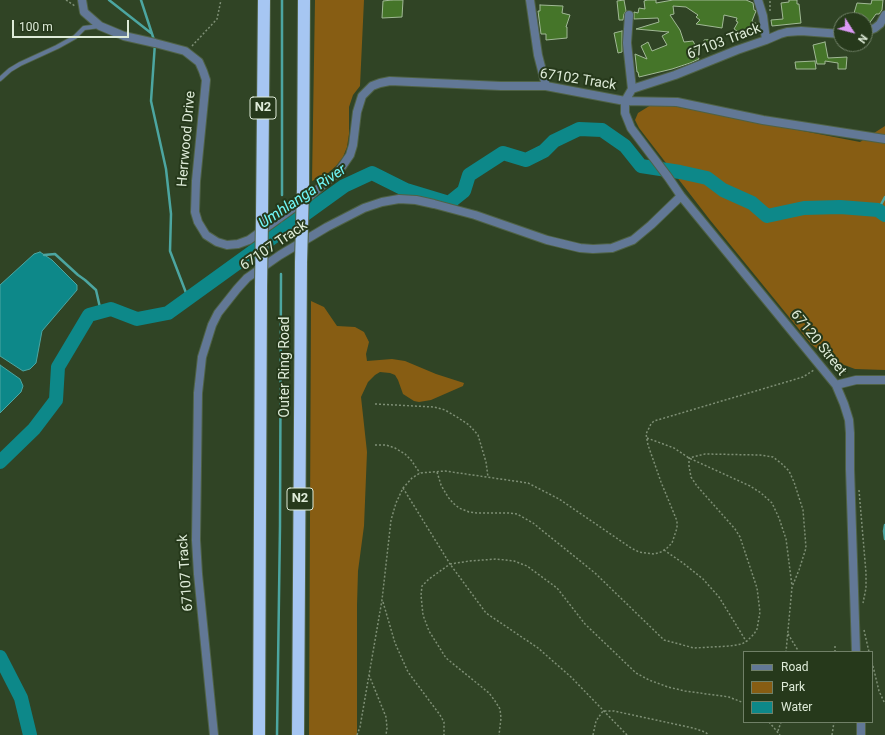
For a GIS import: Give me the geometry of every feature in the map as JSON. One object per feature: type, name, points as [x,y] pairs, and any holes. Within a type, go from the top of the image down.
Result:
[{"type":"highway","name":"Outer Ring Road","points":[[259,735],[264,0]]},
{"type":"highway","name":"Outer Ring Road","points":[[298,735],[301,262],[307,193],[304,0]]},
{"type":"street","name":"Herrwood Drive","points":[[82,0],[84,12],[100,26],[124,36],[185,51],[198,62],[203,70],[206,80],[196,181],[195,212],[198,222],[206,235],[223,244],[232,245],[244,243],[273,224],[307,193]]},
{"type":"street","points":[[530,0],[538,55],[546,86]]},
{"type":"street","points":[[758,0],[763,16],[766,40]]},
{"type":"street","points":[[625,101],[632,89],[627,43],[629,14]]},
{"type":"street","points":[[873,29],[880,24],[885,15]]},
{"type":"street","name":"67103 Track","points":[[632,89],[675,75],[787,32],[801,31],[833,33]]},
{"type":"street","name":"67102 Track","points":[[307,193],[339,171],[350,155],[353,144],[356,112],[362,96],[372,86],[390,81],[404,80],[470,85],[546,86],[625,101],[677,102],[763,120],[885,139]]},
{"type":"street","name":"67120 Street","points":[[625,101],[626,113],[631,128],[681,196],[836,385],[844,404],[849,420],[850,433],[856,651]]},
{"type":"street","name":"67107 Track","points":[[214,735],[196,540],[198,393],[202,357],[212,325],[218,313],[237,289],[247,278],[280,255],[333,224],[364,208],[382,202],[399,199],[416,200],[475,215],[547,240],[580,248],[593,249],[612,248],[633,240],[681,196]]},
{"type":"street","points":[[836,385],[856,380],[885,380]]},
{"type":"street","points":[[861,723],[861,735]]},
{"type":"lane","points":[[0,79],[20,64],[75,37],[84,28],[100,26]]},
{"type":"path","points":[[185,51],[199,40],[217,19],[221,0]]},
{"type":"path","points":[[357,735],[360,727],[382,600],[391,520],[396,503],[403,488],[412,478],[420,473],[445,472],[528,483],[559,499],[623,544],[639,552],[654,554],[664,550],[672,543],[677,528],[677,521],[648,445],[648,429],[654,421],[803,377],[820,366]]},
{"type":"path","points":[[376,404],[434,407],[445,410],[458,417],[478,435],[486,462],[488,477]]},
{"type":"path","points":[[647,438],[674,448],[689,458],[750,486],[772,503],[780,518],[786,539],[792,587],[786,651]]},
{"type":"path","points":[[375,445],[386,445],[405,454],[420,473]]},
{"type":"path","points":[[689,458],[705,454],[760,455],[773,457],[789,471],[803,510],[806,548],[800,570],[792,587]]},
{"type":"path","points":[[438,472],[441,485],[448,497],[459,508],[477,513],[517,514],[533,524],[595,573],[664,640],[694,648],[742,644],[757,629],[760,612],[757,588],[740,537],[735,529],[697,486],[692,477],[689,466],[689,458]]},
{"type":"path","points":[[403,488],[450,564],[486,612],[538,648],[571,677],[627,735]]},
{"type":"path","points":[[859,488],[866,580],[866,588],[862,605]]},
{"type":"path","points":[[664,550],[703,579],[719,597],[746,641]]},
{"type":"path","points":[[499,735],[501,729],[500,709],[495,701],[489,693],[446,658],[429,631],[423,614],[421,595],[422,586],[450,564],[496,559],[514,561],[527,566],[557,588],[585,624],[636,674],[668,687],[729,697],[743,703]]},
{"type":"path","points":[[382,600],[408,672],[440,715],[444,722],[444,735]]},
{"type":"path","points":[[864,629],[869,651]]},
{"type":"path","points":[[788,634],[798,651]]},
{"type":"path","points":[[835,645],[835,651]]},
{"type":"path","points":[[873,666],[879,691],[885,704]]},
{"type":"path","points":[[369,675],[386,717],[388,728],[386,735]]},
{"type":"path","points":[[593,735],[596,721],[603,711]]},
{"type":"path","points":[[603,711],[614,711],[693,728],[709,735]]},
{"type":"path","points":[[770,723],[780,735]]},
{"type":"path","points":[[778,731],[781,723]]},
{"type":"path","points":[[832,735],[834,723]]},
{"type":"green space","points":[[315,0],[364,0],[360,86],[353,95],[349,107],[349,134],[347,147],[343,157],[336,166],[327,174],[312,181]]},
{"type":"green space","points":[[651,105],[668,105],[860,142],[885,126],[885,370],[855,369],[839,363],[825,355],[811,344],[710,220],[639,128],[635,120],[638,113]]},
{"type":"green space","points":[[311,301],[324,307],[337,326],[355,327],[364,332],[369,342],[366,354],[367,361],[392,359],[405,361],[436,374],[464,383],[463,386],[431,400],[419,402],[414,401],[403,394],[395,375],[380,372],[368,382],[361,397],[367,452],[364,526],[358,571],[357,735],[309,735]]},
{"type":"water","points":[[40,252],[52,260],[77,285],[77,290],[42,331],[36,363],[30,369],[23,371],[0,356],[0,285],[34,254]]},
{"type":"water","points":[[0,365],[20,379],[23,386],[21,392],[0,413]]},
{"type":"building","points":[[403,0],[402,17],[382,18],[383,1]]},
{"type":"building","points":[[624,0],[626,11],[623,20],[619,20],[617,1]]},
{"type":"building","points":[[656,0],[656,3],[673,0],[746,0],[753,3],[754,10],[756,11],[752,21],[757,24],[748,38],[734,29],[738,22],[736,21],[737,18],[724,15],[722,28],[696,24],[700,20],[696,17],[698,15],[686,7],[673,6],[674,14],[670,15],[680,30],[684,42],[693,41],[697,49],[694,49],[699,59],[672,69],[639,77],[635,54],[647,59],[641,46],[648,42],[652,51],[667,45],[662,36],[669,32],[636,29],[659,22],[658,18],[634,19],[634,12],[638,13],[639,8],[645,9],[644,1]]},
{"type":"building","points":[[789,0],[797,0],[797,4],[799,4],[801,23],[772,26],[771,20],[783,19],[781,3],[789,2]]},
{"type":"building","points":[[872,0],[883,0],[882,10],[873,18],[873,12],[854,12],[857,3],[871,4]]},
{"type":"building","points":[[540,5],[563,6],[562,13],[570,15],[566,27],[567,38],[546,40],[546,34],[541,34],[538,11],[540,11]]},
{"type":"building","points":[[622,31],[622,52],[618,53],[614,33]]},
{"type":"building","points":[[716,39],[716,48],[705,48],[704,40]]},
{"type":"building","points":[[825,42],[828,58],[847,57],[846,69],[838,69],[838,63],[825,61],[825,64],[817,64],[813,45]]},
{"type":"building","points":[[815,61],[816,69],[796,69],[795,62]]},
{"type":"waterway","points":[[109,0],[151,33]]},
{"type":"waterway","points":[[141,0],[155,43],[151,101],[166,169],[171,214],[170,251],[188,298]]},
{"type":"waterway","points":[[282,0],[282,195]]},
{"type":"waterway","name":"Umhlanga River","points":[[0,462],[34,429],[56,400],[58,367],[89,315],[111,309],[137,319],[168,313],[344,186],[372,173],[406,190],[449,203],[464,191],[469,175],[503,153],[526,160],[544,151],[554,141],[579,129],[602,130],[625,146],[641,166],[707,178],[723,190],[752,203],[767,216],[804,208],[840,207],[878,210],[885,215]]},
{"type":"waterway","points":[[878,210],[885,197]]},
{"type":"waterway","name":"Umhlanga River","points":[[281,233],[282,222]]},
{"type":"waterway","points":[[44,255],[55,254],[96,290],[101,312]]},
{"type":"waterway","points":[[277,735],[281,274]]},
{"type":"waterway","points":[[885,525],[885,539]]},
{"type":"waterway","name":"Umhlanga River","points":[[0,657],[21,698],[30,735]]}]
